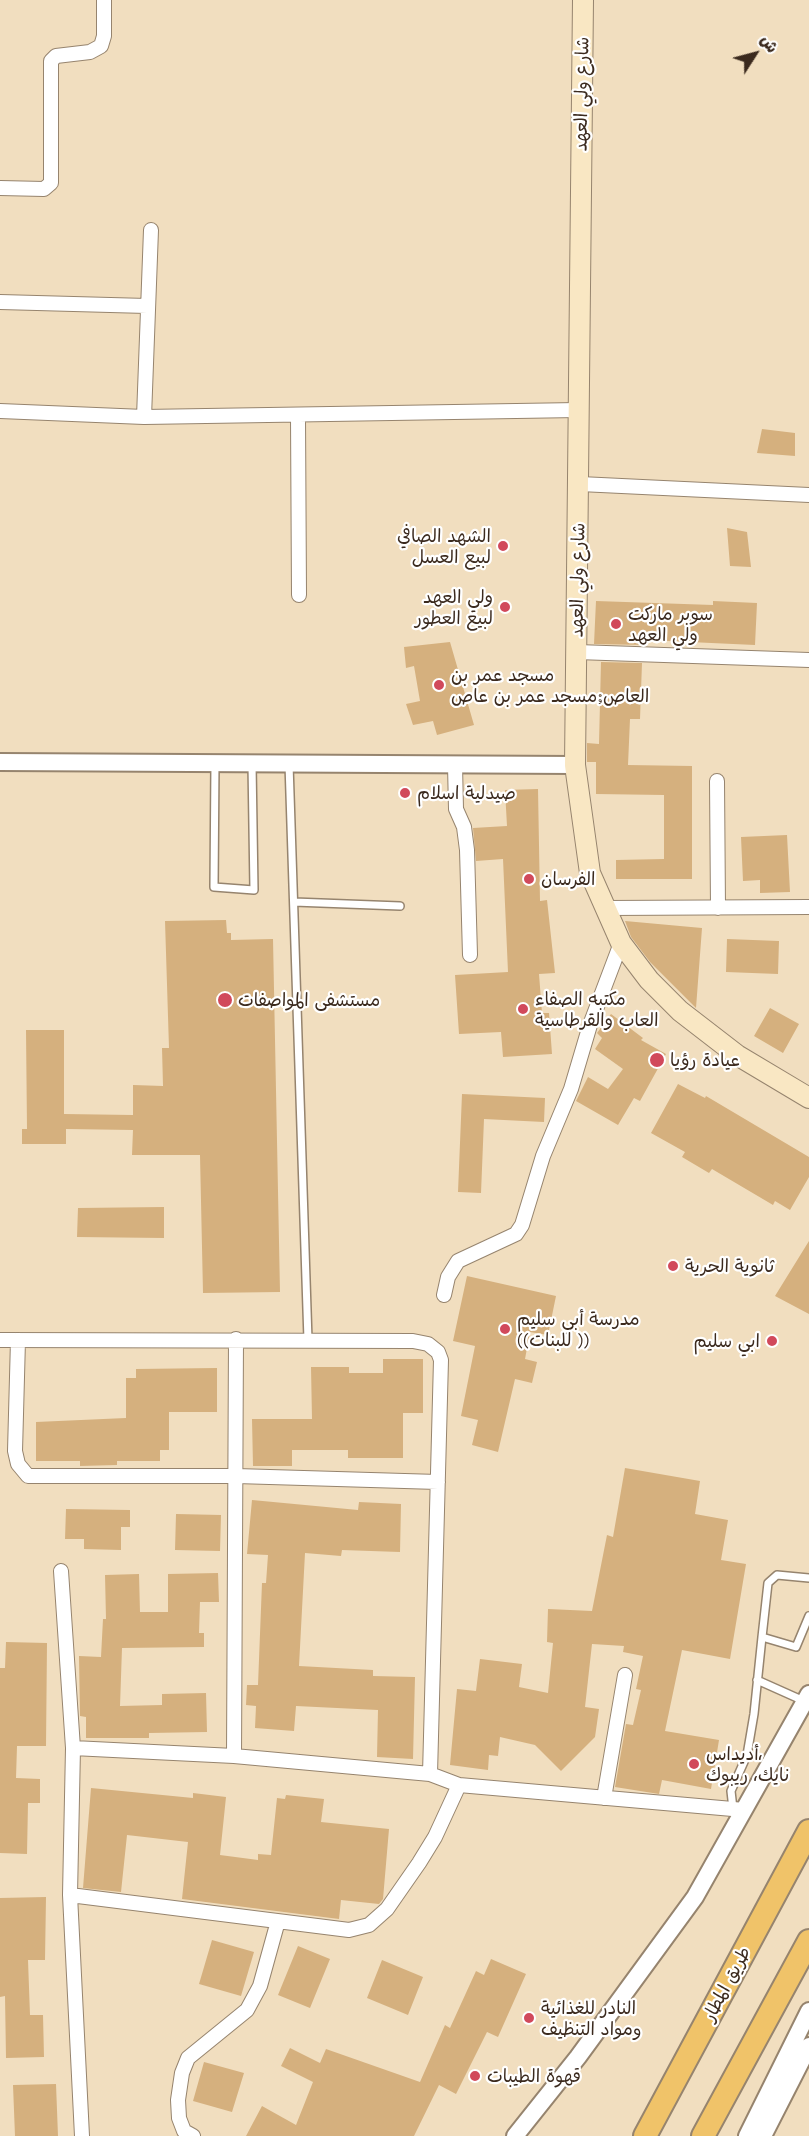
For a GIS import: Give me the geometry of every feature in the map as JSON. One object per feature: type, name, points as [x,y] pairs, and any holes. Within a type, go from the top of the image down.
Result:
[{"type":"highway","name":"طريق المطار","points":[[645,2136],[809,1831]]},
{"type":"highway","points":[[703,2136],[809,1941]]},
{"type":"main road","name":"شارع ولي العهد","points":[[583,0],[578,410],[580,484],[575,765],[590,873],[621,943],[649,980],[680,1011],[737,1055],[809,1098]]},
{"type":"street","points":[[0,188],[44,189],[51,183],[51,61],[56,56],[90,51],[101,46],[104,36],[104,0]]},
{"type":"street","points":[[144,417],[151,230]]},
{"type":"street","points":[[0,302],[147,306]]},
{"type":"street","points":[[0,411],[144,417],[298,417],[578,410]]},
{"type":"street","points":[[298,417],[299,595]]},
{"type":"street","points":[[580,484],[809,495]]},
{"type":"street","points":[[577,652],[809,660]]},
{"type":"street","points":[[0,762],[575,765]]},
{"type":"street","points":[[455,765],[456,809],[464,827],[467,850],[470,955]]},
{"type":"street","points":[[717,781],[718,908]]},
{"type":"street","points":[[606,908],[809,907]]},
{"type":"street","points":[[444,1294],[448,1277],[458,1261],[516,1234],[522,1225],[543,1156],[572,1089],[590,1025],[621,943]]},
{"type":"street","points":[[234,1756],[236,1339]]},
{"type":"street","points":[[0,1340],[413,1341],[428,1344],[438,1352],[441,1360],[430,1774]]},
{"type":"street","points":[[18,1340],[15,1451],[18,1464],[28,1476],[236,1476],[438,1482]]},
{"type":"street","points":[[61,1571],[74,1748],[70,1895],[82,2136]]},
{"type":"street","points":[[604,1798],[625,1675]]},
{"type":"street","points":[[515,2136],[578,2057],[695,1897],[739,1810],[807,1698]]},
{"type":"street","points":[[74,1748],[234,1756],[430,1774],[459,1785],[739,1810]]},
{"type":"street","points":[[70,1895],[349,1930],[369,1925],[401,1890],[419,1863],[435,1837],[459,1785]]},
{"type":"street","points":[[193,2136],[184,2131],[178,2118],[178,2100],[188,2058],[247,2010],[260,1986],[278,1921]]},
{"type":"street","points":[[747,2136],[809,2011]]},
{"type":"street","points":[[763,2136],[809,2046]]},
{"type":"lane","points":[[215,763],[214,887],[254,890],[252,763]]},
{"type":"lane","points":[[289,764],[308,1340]]},
{"type":"lane","points":[[294,902],[400,906]]},
{"type":"lane","points":[[739,1810],[731,1791],[747,1755],[768,1582],[771,1578],[782,1574],[809,1578]]},
{"type":"lane","points":[[762,1637],[796,1647],[809,1616]]},
{"type":"lane","points":[[757,1680],[807,1698]]},
{"type":"building","points":[[762,429],[795,433],[795,456],[757,453]]},
{"type":"building","points":[[727,528],[747,532],[751,567],[730,566]]},
{"type":"building","points":[[596,601],[713,605],[713,601],[757,603],[755,645],[646,640],[646,645],[594,644]]},
{"type":"building","name":"مسجد عمر بن العاص;مسجد عمر بن عاص","points":[[450,642],[474,725],[437,735],[433,721],[413,725],[406,704],[420,701],[414,666],[406,668],[404,647]]},
{"type":"building","points":[[601,662],[642,663],[640,719],[630,719],[628,765],[692,766],[692,879],[616,879],[616,860],[664,859],[664,795],[596,794],[596,762],[587,762],[587,743],[599,744]]},
{"type":"building","points":[[538,789],[540,901],[547,900],[555,973],[539,974],[542,1013],[549,1013],[552,1054],[503,1057],[501,1032],[459,1034],[455,975],[508,972],[503,859],[476,861],[473,828],[507,826],[505,790]]},
{"type":"building","points":[[787,835],[790,892],[760,893],[760,880],[743,881],[741,837]]},
{"type":"building","points":[[226,920],[227,933],[231,933],[231,940],[273,939],[280,1292],[203,1293],[200,1155],[132,1155],[133,1130],[66,1129],[66,1144],[22,1144],[22,1129],[27,1129],[26,1030],[64,1030],[64,1114],[133,1115],[133,1085],[163,1086],[162,1048],[169,1048],[165,921]]},
{"type":"building","points":[[625,921],[702,928],[696,1008],[650,962],[631,937]]},
{"type":"building","points":[[727,939],[779,941],[778,974],[726,972]]},
{"type":"building","points":[[770,1008],[799,1024],[783,1053],[754,1036]]},
{"type":"building","points":[[611,1014],[643,1038],[641,1040],[666,1054],[640,1101],[634,1098],[618,1125],[576,1101],[588,1077],[608,1089],[623,1069],[595,1049],[602,1038],[597,1033]]},
{"type":"building","points":[[678,1084],[705,1098],[706,1096],[809,1157],[809,1177],[790,1210],[775,1201],[773,1205],[712,1169],[709,1173],[682,1157],[685,1152],[651,1133]]},
{"type":"building","points":[[462,1094],[545,1098],[544,1122],[484,1119],[481,1193],[458,1192]]},
{"type":"building","points":[[164,1207],[164,1238],[77,1237],[78,1208]]},
{"type":"building","points":[[809,1241],[809,1314],[775,1296]]},
{"type":"building","name":"مدرسة أبي سليم ((للبنات ))","points":[[467,1276],[556,1296],[548,1335],[530,1332],[525,1359],[537,1362],[532,1383],[515,1379],[498,1452],[472,1445],[478,1420],[461,1416],[475,1346],[453,1341]]},
{"type":"building","points":[[383,1359],[423,1359],[423,1413],[403,1413],[403,1458],[348,1458],[348,1450],[292,1450],[292,1466],[253,1466],[252,1419],[312,1419],[311,1367],[349,1367],[349,1373],[383,1373]]},
{"type":"building","points":[[217,1368],[217,1412],[169,1412],[169,1450],[160,1450],[160,1461],[117,1461],[117,1465],[80,1466],[80,1461],[36,1461],[36,1422],[126,1418],[126,1378],[136,1378],[136,1369]]},
{"type":"building","points":[[625,1468],[700,1481],[695,1514],[728,1520],[721,1560],[746,1564],[730,1659],[682,1650],[665,1731],[719,1740],[711,1789],[662,1780],[659,1794],[615,1787],[626,1724],[633,1725],[641,1690],[636,1689],[643,1656],[623,1652],[624,1646],[592,1644],[585,1707],[599,1709],[595,1737],[561,1771],[535,1745],[500,1737],[498,1756],[489,1755],[488,1770],[450,1765],[457,1689],[476,1691],[480,1659],[522,1664],[519,1687],[548,1693],[553,1643],[547,1642],[548,1609],[592,1611],[607,1535],[613,1537]]},
{"type":"building","points":[[252,1500],[358,1510],[359,1502],[401,1504],[400,1552],[342,1550],[341,1556],[305,1553],[299,1666],[373,1670],[373,1676],[415,1677],[413,1759],[377,1757],[378,1710],[296,1706],[294,1731],[255,1728],[256,1706],[246,1705],[247,1685],[258,1685],[262,1583],[266,1583],[268,1555],[247,1554]]},
{"type":"building","points":[[66,1509],[130,1510],[130,1527],[121,1527],[121,1550],[84,1549],[84,1539],[65,1539]]},
{"type":"building","points":[[176,1514],[221,1515],[220,1551],[175,1550]]},
{"type":"building","points":[[218,1573],[219,1602],[200,1602],[199,1633],[204,1633],[204,1647],[122,1648],[120,1706],[162,1705],[162,1694],[206,1693],[207,1732],[149,1733],[149,1738],[86,1738],[86,1717],[80,1716],[79,1656],[101,1657],[103,1619],[106,1619],[105,1575],[139,1574],[140,1612],[168,1612],[168,1574]]},
{"type":"building","points":[[6,1642],[47,1643],[46,1746],[17,1746],[16,1778],[40,1779],[40,1803],[28,1803],[27,1854],[0,1853],[0,1668],[5,1668]]},
{"type":"building","points":[[91,1788],[193,1798],[193,1793],[226,1797],[220,1855],[258,1860],[258,1854],[271,1855],[277,1798],[285,1799],[286,1795],[324,1799],[321,1822],[389,1829],[383,1899],[379,1904],[341,1900],[339,1919],[182,1899],[188,1842],[127,1835],[121,1892],[83,1888]]},
{"type":"building","points":[[46,1897],[45,1960],[28,1960],[30,2015],[43,2015],[44,2057],[6,2058],[5,1996],[0,1997],[0,1898]]},
{"type":"building","points":[[212,1940],[254,1952],[241,1996],[199,1984]]},
{"type":"building","points":[[298,1946],[330,1959],[310,2008],[278,1995]]},
{"type":"building","points":[[491,1959],[526,1974],[498,2037],[487,2032],[456,2094],[439,2085],[414,2136],[246,2136],[262,2106],[296,2125],[313,2082],[281,2066],[290,2048],[320,2063],[326,2049],[420,2082],[445,2025],[450,2028],[476,1971],[484,1975]]},
{"type":"building","points":[[382,1960],[423,1977],[408,2015],[367,1998]]},
{"type":"building","points":[[204,2062],[244,2073],[232,2112],[193,2101]]},
{"type":"building","points":[[56,2084],[58,2136],[15,2136],[13,2085]]},
{"type":"place","name":"الشهد الصافي لبيع العسل","points":[[503,546]]},
{"type":"place","name":"ولي العهد لبيع العطور","points":[[505,607]]},
{"type":"place","name":"سوبر ماركت ولي العهد","points":[[616,624]]},
{"type":"place","name":"مسجد عمر بن العاص;مسجد عمر بن عاص","points":[[439,685]]},
{"type":"place","name":"صيدلية اسلام","points":[[405,793]]},
{"type":"place","name":"الفرسان","points":[[529,879]]},
{"type":"place","name":"مستشفى المواصفات","points":[[225,1000]]},
{"type":"place","name":"مكتبه الصفاء العاب والقرطاسية","points":[[523,1009]]},
{"type":"place","name":"عيادة رؤيا","points":[[657,1060]]},
{"type":"place","name":"ثانوية الحرية","points":[[673,1266]]},
{"type":"place","name":"مدرسة أبي سليم ((للبنات ))","points":[[505,1329]]},
{"type":"place","name":"ابي سليم","points":[[772,1341]]},
{"type":"place","name":"أديداس، نايك، ريبوك","points":[[694,1764]]},
{"type":"place","name":"النادر للغذائية ومواد التنظيف","points":[[529,2018]]},
{"type":"place","name":"قهوة الطيبات","points":[[475,2076]]}]
